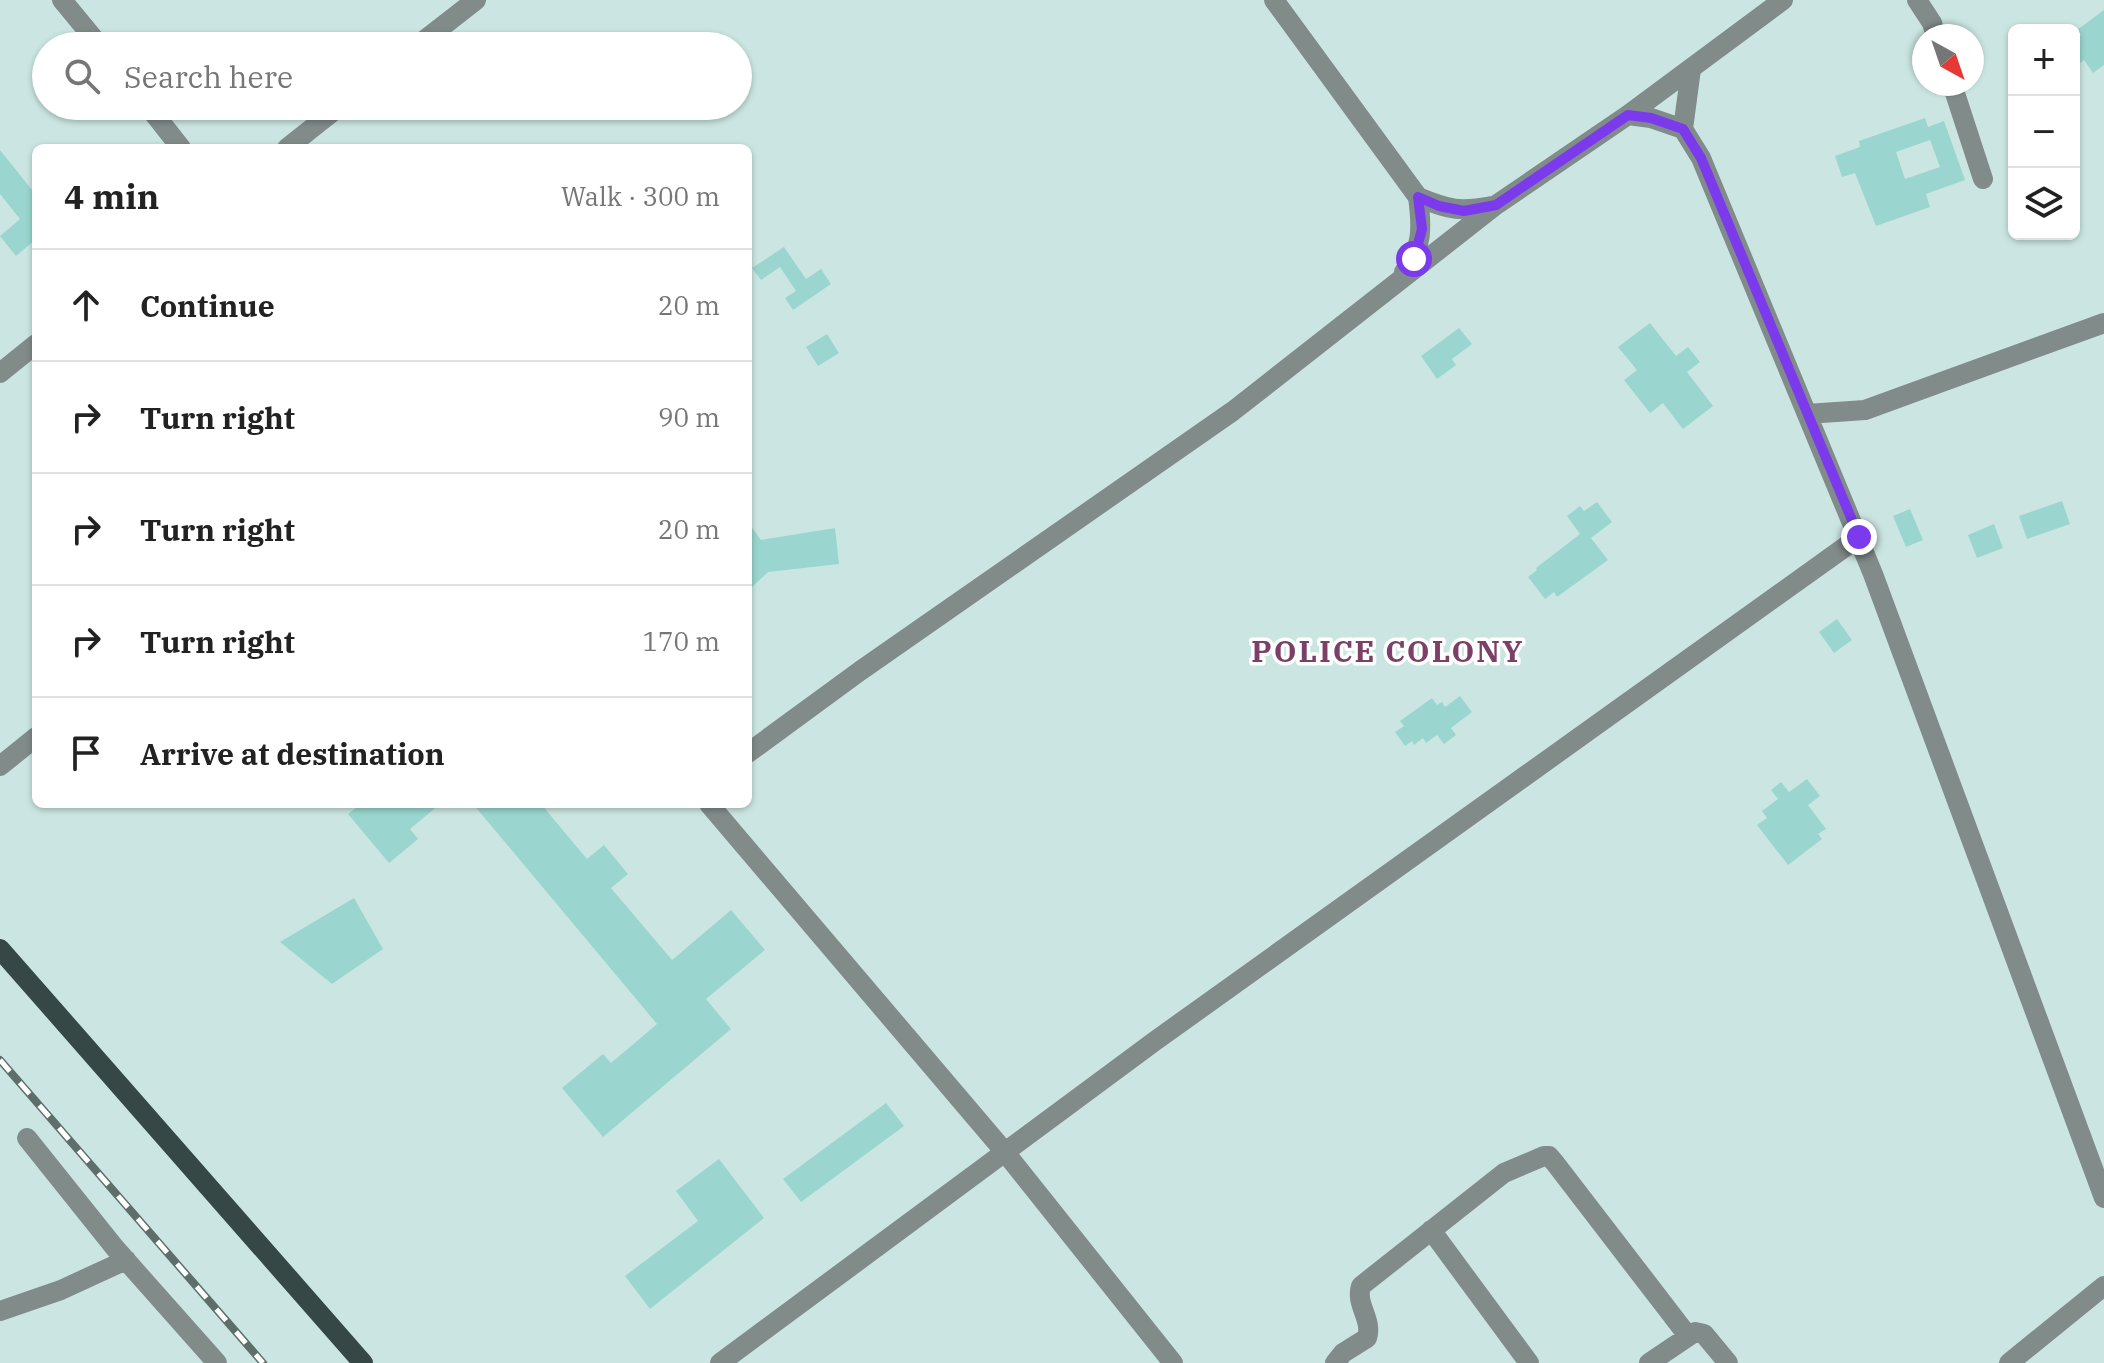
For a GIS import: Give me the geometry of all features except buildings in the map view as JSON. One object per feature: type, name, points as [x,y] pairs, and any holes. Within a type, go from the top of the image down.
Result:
[{"type":"main road","points":[[0,949],[363,1363]]},
{"type":"street","points":[[62,0],[88,32]]},
{"type":"street","points":[[435,32],[476,0]]},
{"type":"street","points":[[1274,0],[1418,197],[1422,229],[1414,259],[1393,287]]},
{"type":"street","points":[[752,750],[860,671],[1233,411],[1496,205],[1628,115],[1783,0]]},
{"type":"street","points":[[1917,0],[1932,24]]},
{"type":"street","points":[[1683,129],[1691,69]]},
{"type":"street","points":[[1956,96],[1983,179]]},
{"type":"street","points":[[1628,115],[1651,118],[1683,129],[1701,158],[1859,537],[2104,1198]]},
{"type":"street","points":[[159,120],[178,144]]},
{"type":"street","points":[[292,144],[322,120]]},
{"type":"street","points":[[1418,197],[1439,206],[1464,211],[1496,205]]},
{"type":"street","points":[[1807,414],[1865,410],[2104,323]]},
{"type":"street","points":[[0,373],[32,347]]},
{"type":"street","points":[[720,1363],[1004,1151],[1859,537]]},
{"type":"street","points":[[0,766],[32,740]]},
{"type":"street","points":[[712,808],[1004,1151],[1173,1363]]},
{"type":"street","points":[[27,1138],[126,1260],[217,1363]]},
{"type":"street","points":[[1335,1363],[1343,1353],[1367,1338],[1370,1330],[1358,1295],[1361,1286],[1504,1173],[1535,1157],[1549,1156],[1688,1336]]},
{"type":"street","points":[[1431,1230],[1529,1363]]},
{"type":"street","points":[[0,1311],[61,1290],[126,1260]]},
{"type":"street","points":[[2009,1363],[2104,1286]]},
{"type":"street","points":[[1649,1363],[1695,1332],[1704,1334],[1728,1363]]},
{"type":"railway","points":[[0,1060],[263,1363]]},
{"type":"district","name":"POLICE COLONY","points":[[1388,650]]},
{"type":"route","points":[[1414,259],[1422,229],[1418,197],[1439,206],[1464,211],[1496,205],[1628,115],[1651,118],[1683,129],[1701,158],[1859,537]]}]
